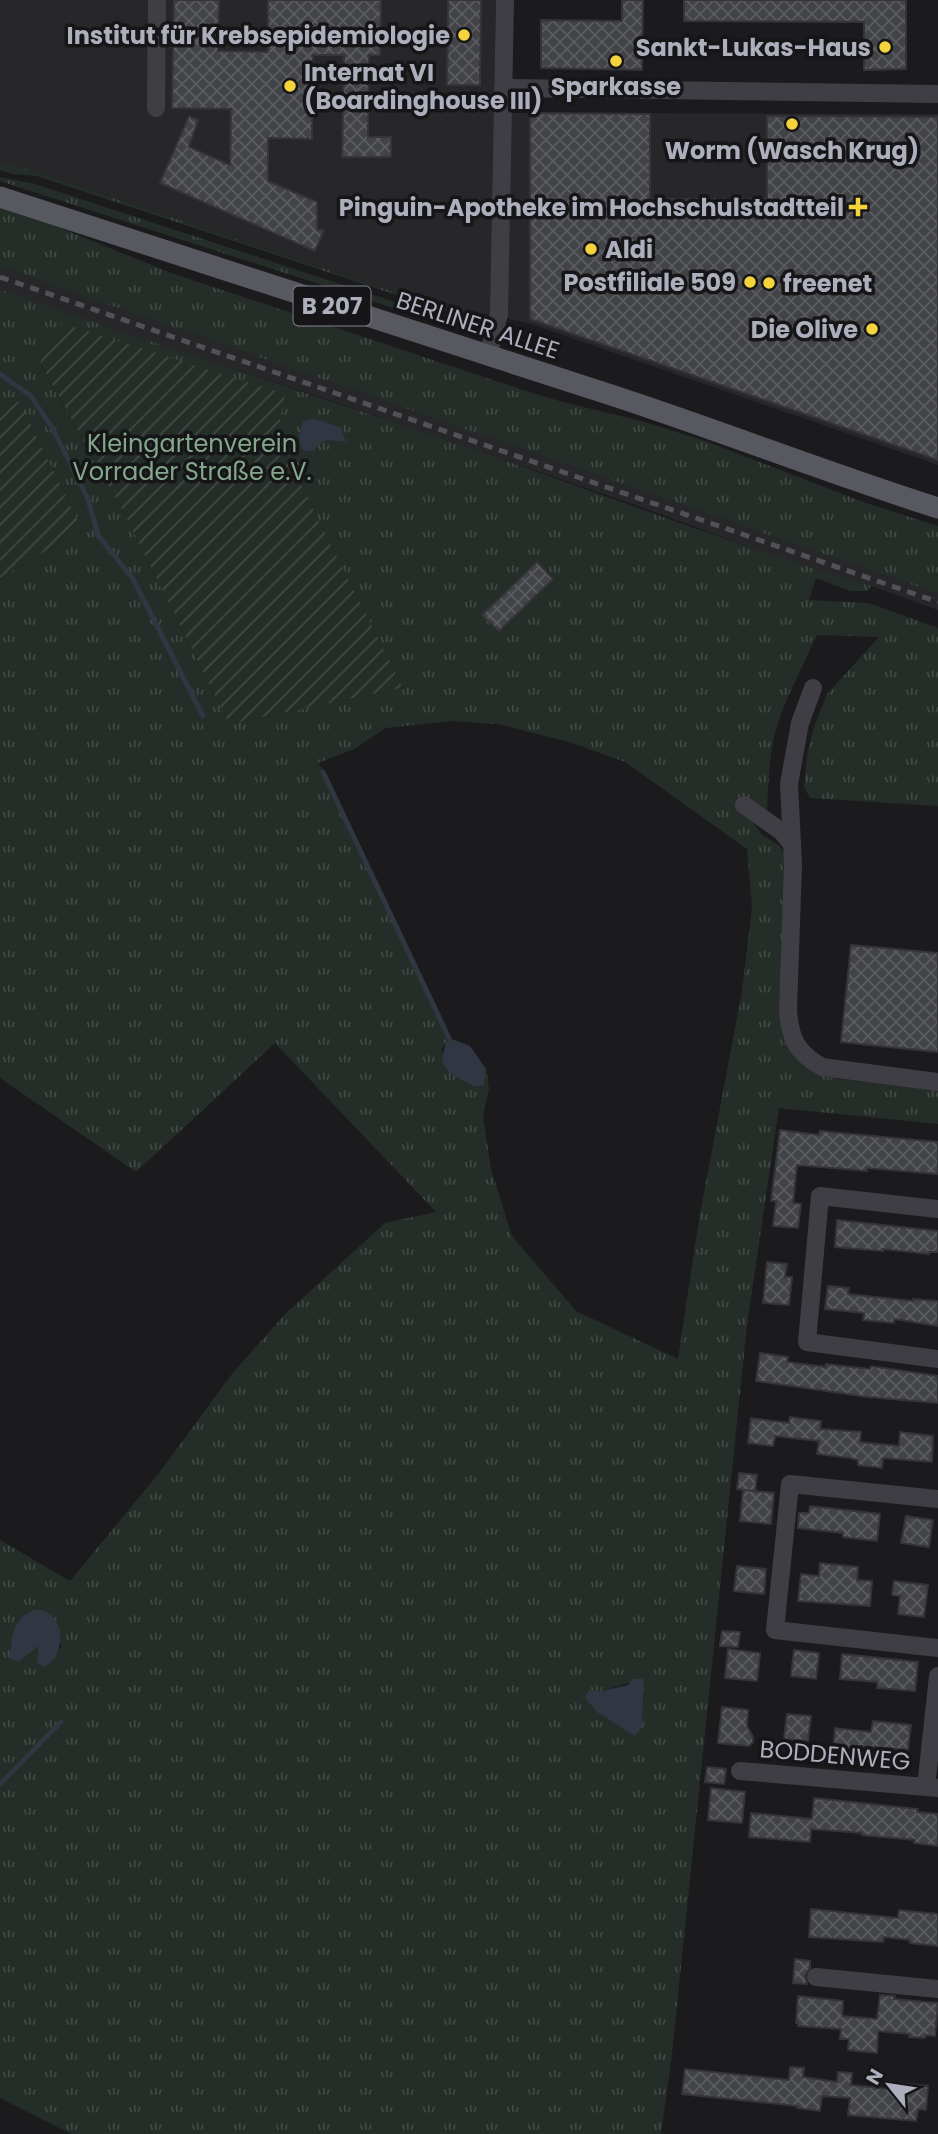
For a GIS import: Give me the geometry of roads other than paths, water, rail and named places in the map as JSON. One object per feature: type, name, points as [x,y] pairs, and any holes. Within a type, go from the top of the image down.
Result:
[{"type":"main road","name":"BERLINER ALLEE","points":[[0,197],[611,395],[938,508]]},
{"type":"street","points":[[156,108],[157,0]]},
{"type":"street","points":[[488,356],[499,314],[505,0]]},
{"type":"street","points":[[503,88],[938,94]]},
{"type":"street","points":[[813,688],[800,723],[789,784],[793,866],[789,1028],[797,1047],[812,1062],[822,1067],[938,1082]]},
{"type":"street","points":[[744,805],[772,824],[792,844]]},
{"type":"street","points":[[938,1209],[820,1196],[807,1342],[938,1359]]},
{"type":"street","points":[[938,1499],[790,1484],[775,1630],[938,1648]]},
{"type":"street","points":[[932,1787],[938,1676]]},
{"type":"street","name":"BODDENWEG","points":[[740,1771],[932,1787]]},
{"type":"street","points":[[816,1977],[938,1989]]},
{"type":"waterway","points":[[0,374],[31,396],[54,431],[88,499],[98,535],[133,579],[203,716]]},
{"type":"waterway","points":[[323,772],[449,1038]]},
{"type":"waterway","points":[[0,1784],[61,1722]]},
{"type":"railway","points":[[0,277],[938,602]]},
{"type":"place","name":"Institut für Krebsepidemiologie","points":[[464,35]]},
{"type":"place","name":"Sankt-Lukas-Haus","points":[[885,47]]},
{"type":"place","name":"Sparkasse","points":[[616,61]]},
{"type":"place","name":"Internat VI (Boardinghouse III)","points":[[290,86]]},
{"type":"place","name":"Worm (Wasch Krug)","points":[[792,124]]},
{"type":"place","name":"Pinguin-Apotheke im Hochschulstadtteil","points":[[858,207]]},
{"type":"place","name":"Aldi","points":[[591,249]]},
{"type":"place","name":"Postfiliale 509","points":[[750,282]]},
{"type":"place","name":"freenet","points":[[769,283]]},
{"type":"place","name":"Die Olive","points":[[872,329]]},
{"type":"park label","name":"Kleingartenverein Vorrader Straße e.V.","points":[[192,457]]}]
